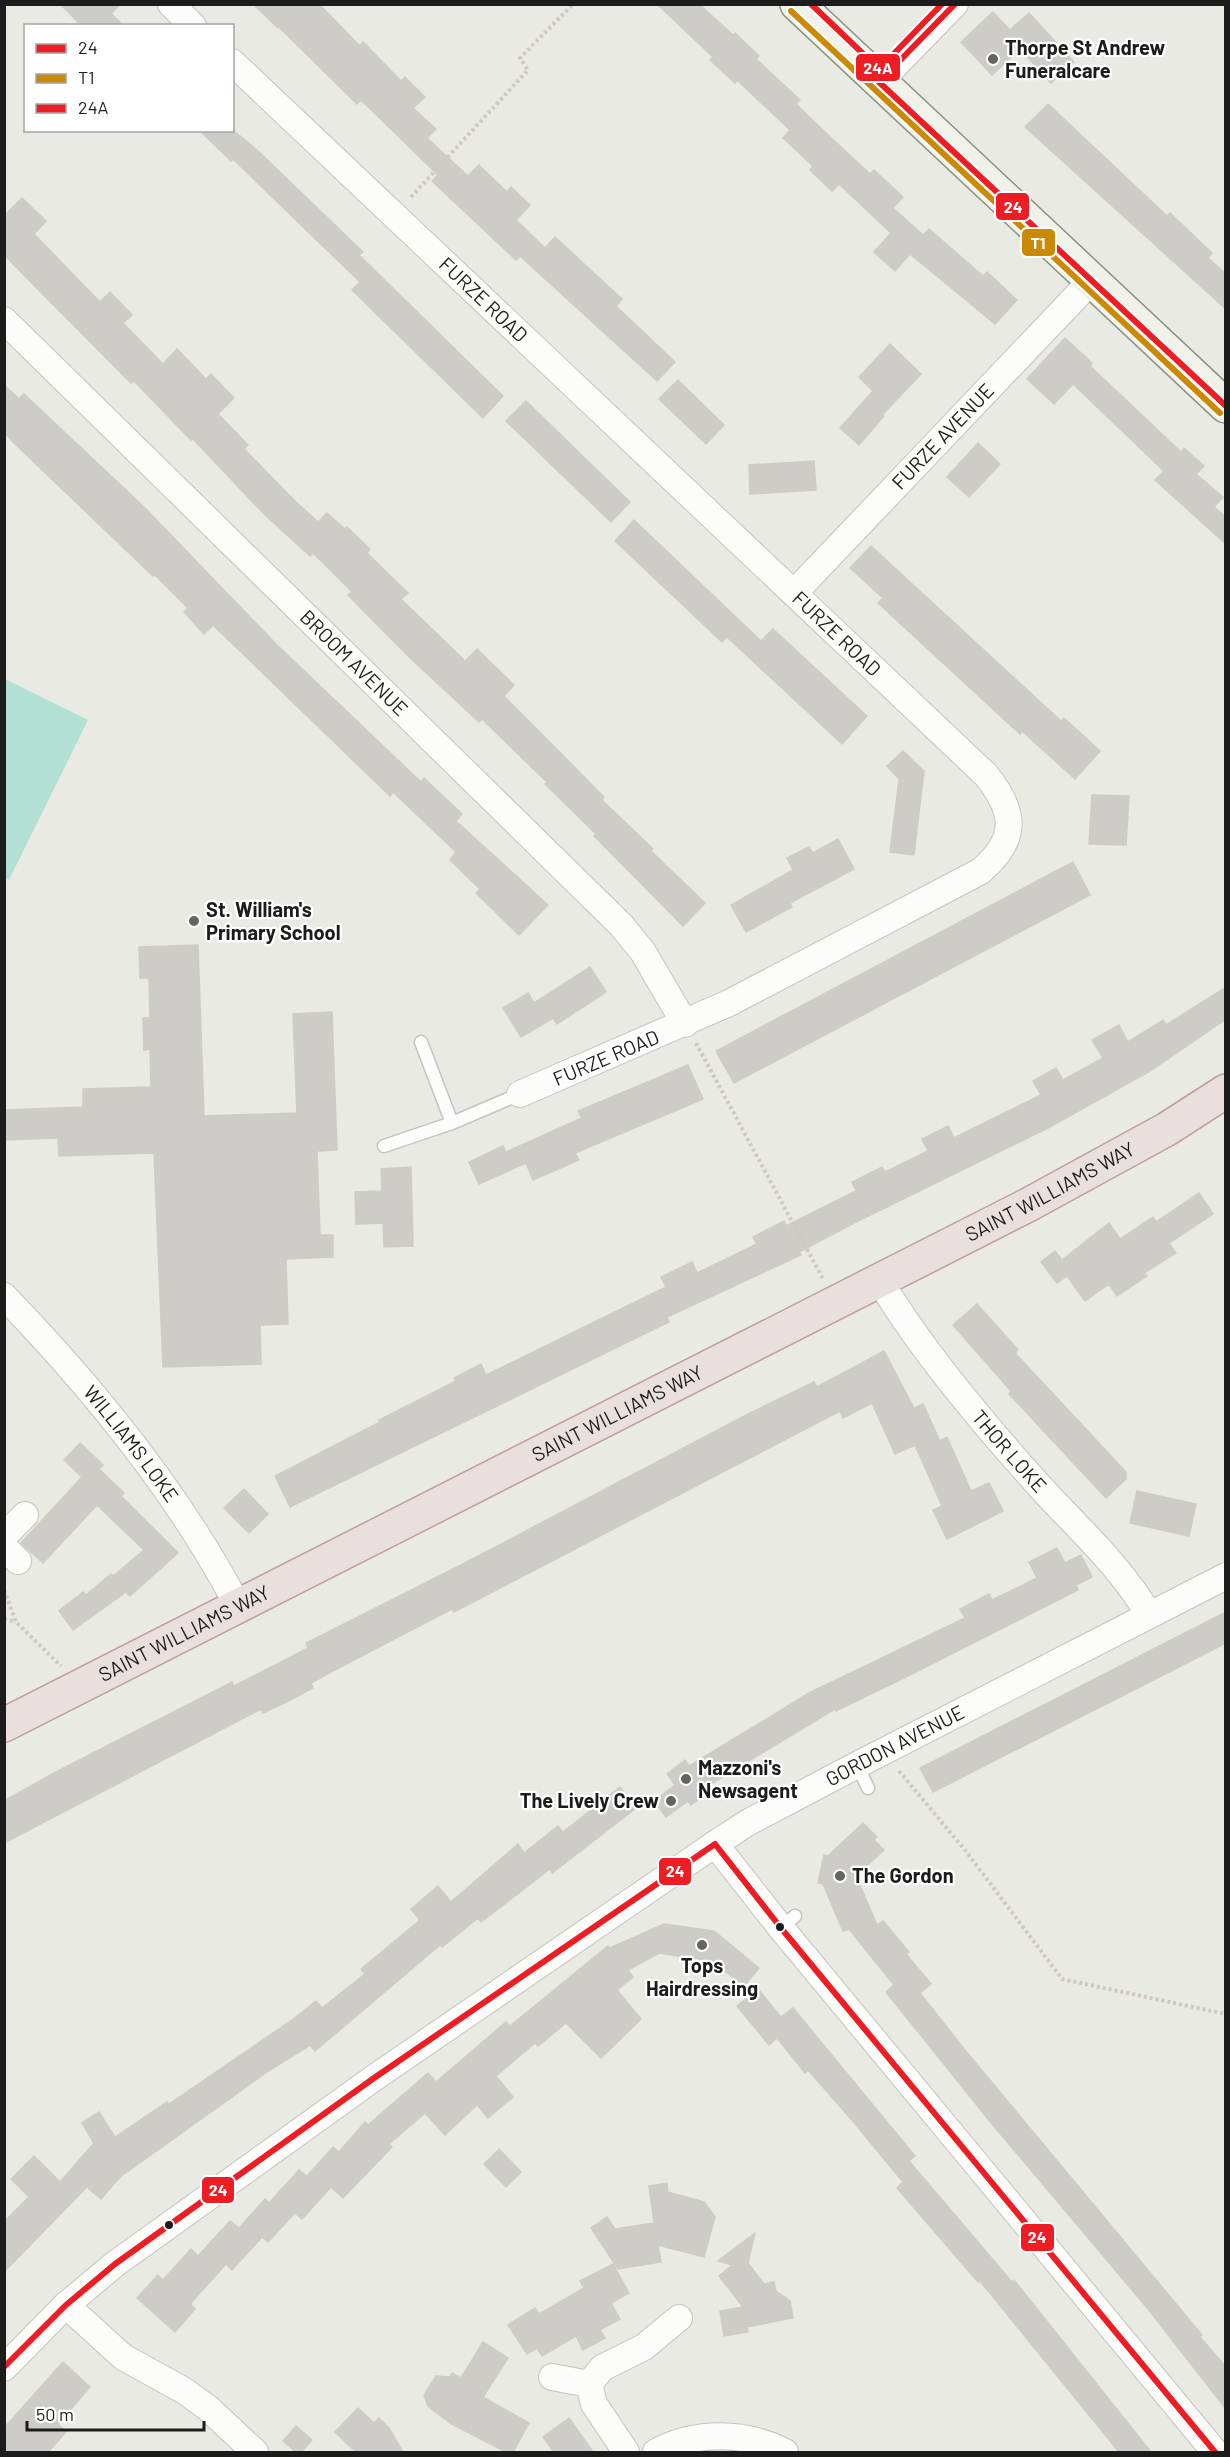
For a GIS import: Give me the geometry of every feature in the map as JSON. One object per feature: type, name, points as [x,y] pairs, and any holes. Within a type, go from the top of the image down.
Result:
[{"type":"highway","name":"SAINT WILLIAMS WAY","points":[[4,1725],[880,1281],[1167,1129],[1226,1091]]},
{"type":"street","points":[[171,4],[191,24]]},
{"type":"street","points":[[797,4],[1226,406]]},
{"type":"street","points":[[879,81],[955,4]]},
{"type":"street","name":"FURZE ROAD","points":[[234,64],[986,775],[999,791],[1007,808],[1010,827],[1006,843],[998,856],[981,871],[685,1024],[520,1094]]},
{"type":"street","name":"FURZE AVENUE","points":[[794,593],[1092,280]]},
{"type":"street","name":"BROOM AVENUE","points":[[4,320],[621,925],[643,952],[685,1024]]},
{"type":"street","name":"THOR LOKE","points":[[880,1281],[910,1330],[1038,1484],[1134,1590],[1149,1615]]},
{"type":"street","name":"WILLIAMS LOKE","points":[[4,1296],[118,1427],[205,1546],[238,1606]]},
{"type":"street","points":[[4,1536],[26,1515]]},
{"type":"street","name":"GORDON AVENUE","points":[[4,2368],[66,2305],[115,2264],[374,2078],[747,1823],[862,1777],[883,1752],[1226,1576]]},
{"type":"street","points":[[715,1844],[788,1922],[1215,2452]]},
{"type":"street","points":[[66,2305],[123,2357],[183,2390],[208,2408],[255,2452]]},
{"type":"street","points":[[589,2384],[602,2368],[644,2347],[679,2318]]},
{"type":"street","points":[[552,2377],[589,2384]]},
{"type":"street","points":[[589,2384],[594,2404],[626,2452]]},
{"type":"street","points":[[656,2452],[669,2445],[702,2437],[740,2437],[770,2445],[785,2452]]},
{"type":"lane","points":[[421,1042],[452,1123]]},
{"type":"lane","points":[[384,1146],[452,1123],[520,1094]]},
{"type":"path","points":[[394,215],[528,70],[520,58],[573,4]]},
{"type":"path","points":[[685,1024],[824,1283]]},
{"type":"path","points":[[4,1590],[16,1622],[61,1666]]},
{"type":"path","points":[[4,1619],[16,1622]]},
{"type":"path","points":[[883,1752],[965,1850],[1062,1979],[1226,2014]]},
{"type":"shaded area","points":[[5,679],[88,720],[9,880],[4,878]]},
{"type":"building","points":[[60,4],[120,4],[111,14],[122,24],[80,24]]},
{"type":"building","points":[[253,4],[319,4],[360,46],[363,42],[401,81],[405,77],[425,97],[413,108],[436,129],[427,138],[468,176],[479,165],[507,192],[511,187],[530,205],[516,220],[545,248],[555,237],[622,299],[616,306],[675,362],[657,381],[520,256],[516,260],[432,181],[438,175],[361,100],[357,104]]},
{"type":"building","points":[[657,4],[699,4],[733,35],[735,33],[759,56],[756,59],[800,100],[796,104],[870,174],[874,170],[903,197],[893,208],[923,235],[929,229],[983,276],[987,272],[1017,300],[995,324],[910,254],[895,271],[874,252],[891,233],[839,184],[832,191],[810,170],[813,166],[783,138],[790,130],[737,80],[735,83],[710,60],[713,57]]},
{"type":"building","points":[[993,12],[1010,30],[1029,13],[1074,62],[1051,83],[1020,49],[992,75],[961,42]]},
{"type":"building","points":[[1048,104],[1167,216],[1170,213],[1212,253],[1208,258],[1226,274],[1226,309],[1025,127]]},
{"type":"building","points":[[234,131],[363,252],[359,255],[503,396],[483,418],[352,290],[360,282],[233,159],[231,161],[201,132]]},
{"type":"building","points":[[22,198],[46,221],[34,234],[100,302],[110,292],[132,315],[123,323],[163,364],[177,349],[206,379],[211,374],[234,398],[218,414],[248,445],[244,449],[295,501],[318,522],[327,513],[345,529],[347,527],[370,549],[367,553],[408,593],[401,599],[465,661],[477,649],[514,685],[504,696],[604,797],[602,800],[653,849],[651,851],[705,903],[683,926],[594,836],[596,834],[545,784],[547,782],[482,719],[479,722],[408,656],[348,595],[352,592],[313,553],[310,556],[263,513],[193,439],[191,440],[134,381],[131,383],[4,255],[4,216]]},
{"type":"building","points":[[1065,338],[1092,363],[1090,366],[1181,452],[1184,448],[1204,466],[1196,474],[1223,497],[1214,507],[1226,517],[1226,544],[1155,480],[1164,471],[1073,384],[1054,404],[1027,379]]},
{"type":"building","points":[[890,344],[921,374],[882,415],[884,416],[859,445],[840,428],[873,391],[859,377]]},
{"type":"building","points":[[678,380],[724,425],[706,444],[659,399]]},
{"type":"building","points":[[4,385],[19,399],[24,394],[144,507],[277,645],[421,782],[424,778],[462,814],[456,821],[548,905],[519,935],[476,893],[480,889],[450,860],[456,852],[393,792],[390,796],[213,625],[204,634],[184,612],[188,608],[13,442],[4,432]]},
{"type":"building","points":[[526,401],[630,502],[611,522],[506,421]]},
{"type":"building","points":[[978,443],[1000,464],[969,497],[947,477]]},
{"type":"building","points":[[814,461],[816,490],[750,494],[749,465]]},
{"type":"building","points":[[634,520],[761,641],[773,629],[867,716],[842,744],[727,637],[722,642],[615,541]]},
{"type":"building","points":[[871,546],[1061,721],[1064,718],[1100,751],[1075,779],[1022,731],[1020,734],[878,603],[883,598],[850,568]]},
{"type":"building","points":[[903,751],[924,771],[914,855],[890,852],[899,779],[887,766]]},
{"type":"building","points":[[1092,795],[1129,796],[1126,845],[1089,844]]},
{"type":"building","points":[[838,839],[854,869],[790,903],[792,907],[746,932],[731,905],[793,870],[787,858],[809,847],[813,853]]},
{"type":"building","points":[[1073,862],[1090,895],[734,1083],[716,1051]]},
{"type":"building","points":[[198,945],[204,1116],[297,1113],[293,1014],[332,1012],[337,1150],[317,1151],[320,1235],[333,1235],[333,1257],[286,1259],[288,1324],[260,1325],[261,1364],[163,1367],[154,1153],[59,1156],[58,1138],[4,1140],[4,1110],[83,1107],[83,1089],[151,1087],[150,1049],[144,1050],[143,1018],[150,1018],[149,978],[140,978],[139,947]]},
{"type":"building","points":[[590,967],[606,992],[557,1024],[553,1018],[521,1037],[503,1008],[528,993],[534,1003]]},
{"type":"building","points":[[1226,987],[1226,1019],[1150,1071],[1048,1128],[854,1223],[799,1252],[801,1255],[667,1317],[669,1322],[290,1507],[275,1476],[456,1381],[454,1378],[481,1364],[486,1375],[666,1287],[661,1277],[692,1262],[697,1273],[757,1244],[753,1237],[784,1221],[786,1226],[856,1191],[852,1182],[882,1167],[885,1172],[928,1151],[922,1139],[948,1126],[954,1138],[1041,1095],[1033,1081],[1056,1068],[1063,1080],[1103,1058],[1092,1040],[1119,1025],[1128,1042],[1163,1020],[1166,1025]]},
{"type":"building","points":[[688,1065],[703,1099],[575,1153],[579,1160],[533,1180],[526,1163],[479,1184],[469,1162],[503,1146],[506,1152],[582,1118],[578,1111]]},
{"type":"building","points":[[411,1167],[413,1246],[384,1247],[383,1223],[356,1224],[355,1192],[382,1191],[381,1169]]},
{"type":"building","points":[[1199,1193],[1213,1214],[1169,1243],[1176,1253],[1144,1273],[1147,1276],[1117,1296],[1109,1284],[1085,1301],[1067,1276],[1057,1283],[1041,1262],[1055,1251],[1062,1260],[1109,1223],[1120,1239],[1153,1217],[1156,1222]]},
{"type":"building","points":[[977,1304],[1018,1350],[1015,1353],[1126,1472],[1126,1479],[1106,1498],[1009,1394],[1011,1391],[953,1325]]},
{"type":"building","points":[[884,1351],[914,1408],[923,1404],[940,1441],[947,1437],[971,1491],[989,1483],[1003,1511],[947,1539],[933,1510],[942,1506],[915,1445],[895,1454],[872,1403],[843,1418],[840,1411],[454,1612],[452,1609],[348,1663],[311,1683],[313,1688],[288,1701],[263,1713],[261,1709],[4,1843],[4,1801],[52,1774],[232,1682],[234,1686],[308,1648],[306,1643],[461,1565],[750,1413],[814,1382],[817,1387]]},
{"type":"building","points":[[80,1443],[103,1465],[99,1469],[124,1493],[121,1496],[178,1553],[130,1596],[126,1592],[73,1630],[59,1611],[83,1592],[86,1595],[111,1574],[113,1576],[144,1550],[97,1505],[43,1563],[21,1543],[82,1477],[64,1460]]},
{"type":"building","points":[[244,1489],[268,1514],[249,1533],[224,1508]]},
{"type":"building","points":[[1137,1491],[1196,1504],[1189,1536],[1130,1523]]},
{"type":"building","points":[[1057,1548],[1065,1563],[1081,1555],[1092,1577],[1076,1585],[1078,1590],[908,1676],[836,1711],[835,1709],[706,1787],[709,1791],[691,1805],[688,1801],[666,1817],[654,1801],[675,1785],[667,1774],[685,1760],[689,1766],[809,1693],[965,1618],[960,1609],[989,1594],[992,1600],[1037,1578],[1029,1562]]},
{"type":"building","points":[[1226,1612],[1226,1643],[933,1792],[920,1768]]},
{"type":"building","points":[[620,1787],[636,1808],[552,1873],[550,1869],[481,1922],[478,1918],[442,1947],[440,1945],[315,2051],[310,2045],[267,2072],[120,2177],[101,2199],[87,2187],[4,2272],[4,2222],[29,2197],[11,2179],[34,2156],[60,2182],[94,2143],[82,2123],[99,2112],[115,2137],[167,2102],[169,2104],[316,2001],[322,2008],[365,1974],[361,1969],[420,1920],[411,1909],[438,1886],[451,1902],[518,1844],[524,1853],[558,1826],[563,1832]]},
{"type":"building","points":[[863,1823],[877,1837],[874,1840],[884,1850],[856,1876],[877,1925],[883,1921],[909,1952],[906,1954],[931,1984],[920,1993],[965,2050],[1202,2335],[1200,2337],[1226,2367],[1226,2409],[1148,2309],[992,2124],[886,1992],[894,1985],[849,1929],[843,1931],[823,1884],[818,1883],[824,1855],[828,1856]]},
{"type":"building","points":[[664,1924],[714,1931],[759,1968],[744,1986],[712,1961],[659,1953],[628,1970],[633,1977],[617,1990],[641,2019],[601,2058],[566,2023],[538,2046],[535,2043],[496,2076],[513,2097],[488,2118],[477,2105],[445,2135],[425,2113],[389,2144],[392,2147],[343,2198],[331,2187],[302,2219],[295,2213],[268,2242],[262,2237],[232,2270],[226,2264],[190,2304],[195,2309],[175,2332],[137,2298],[158,2275],[163,2280],[191,2249],[198,2256],[230,2221],[239,2228],[265,2199],[269,2203],[299,2170],[307,2176],[333,2147],[339,2152],[365,2122],[368,2125],[428,2073],[436,2082],[506,2022],[510,2026],[608,1946],[610,1948]]},
{"type":"building","points":[[758,1989],[781,2017],[793,2008],[915,2156],[909,2161],[1012,2282],[1014,2280],[1151,2452],[1119,2452],[980,2281],[978,2282],[897,2188],[903,2182],[851,2119],[808,2070],[805,2073],[777,2038],[769,2045],[737,2006]]},
{"type":"building","points":[[499,2149],[521,2172],[506,2187],[484,2164]]},
{"type":"building","points":[[667,2183],[668,2192],[704,2202],[715,2217],[704,2257],[658,2245],[661,2262],[618,2269],[591,2228],[607,2217],[615,2229],[654,2223],[649,2186]]},
{"type":"building","points":[[755,2233],[748,2263],[764,2284],[774,2282],[776,2291],[790,2301],[793,2318],[747,2327],[748,2332],[724,2336],[720,2311],[743,2307],[719,2276],[732,2265],[718,2261]]},
{"type":"building","points":[[613,2264],[629,2293],[611,2303],[620,2319],[600,2330],[605,2338],[583,2350],[576,2336],[542,2356],[537,2348],[527,2354],[508,2325],[535,2308],[539,2314],[584,2288],[580,2281]]},
{"type":"building","points":[[483,2342],[508,2358],[483,2397],[529,2423],[513,2452],[506,2452],[450,2423],[428,2406],[424,2395],[436,2376],[450,2377],[452,2373],[461,2378]]},
{"type":"building","points":[[63,2362],[90,2387],[58,2424],[66,2432],[48,2452],[4,2452],[4,2428]]},
{"type":"building","points":[[358,2408],[374,2423],[379,2418],[389,2428],[403,2452],[356,2452],[335,2432]]},
{"type":"building","points":[[569,2418],[593,2452],[554,2452],[543,2437]]},
{"type":"building","points":[[296,2426],[312,2440],[301,2452],[296,2452],[283,2441]]},
{"type":"transit line","name":"24A","points":[[811,4],[879,69],[942,4]]},
{"type":"transit line","name":"24","points":[[955,4],[879,82],[1226,406]]},
{"type":"transit line","name":"T1","points":[[791,11],[1220,413]]},
{"type":"transit line","name":"24","points":[[4,2367],[66,2305],[115,2264],[374,2078],[715,1844],[781,1928],[1215,2452]]},
{"type":"place","name":"Thorpe St Andrew Funeralcare","points":[[993,59]]},
{"type":"place","name":"St. William's Primary School","points":[[194,921]]},
{"type":"place","name":"Mazzoni's Newsagent","points":[[686,1779]]},
{"type":"place","name":"The Lively Crew","points":[[671,1801]]},
{"type":"place","name":"The Gordon","points":[[840,1876]]},
{"type":"place","name":"Tops Hairdressing","points":[[702,1945]]}]
